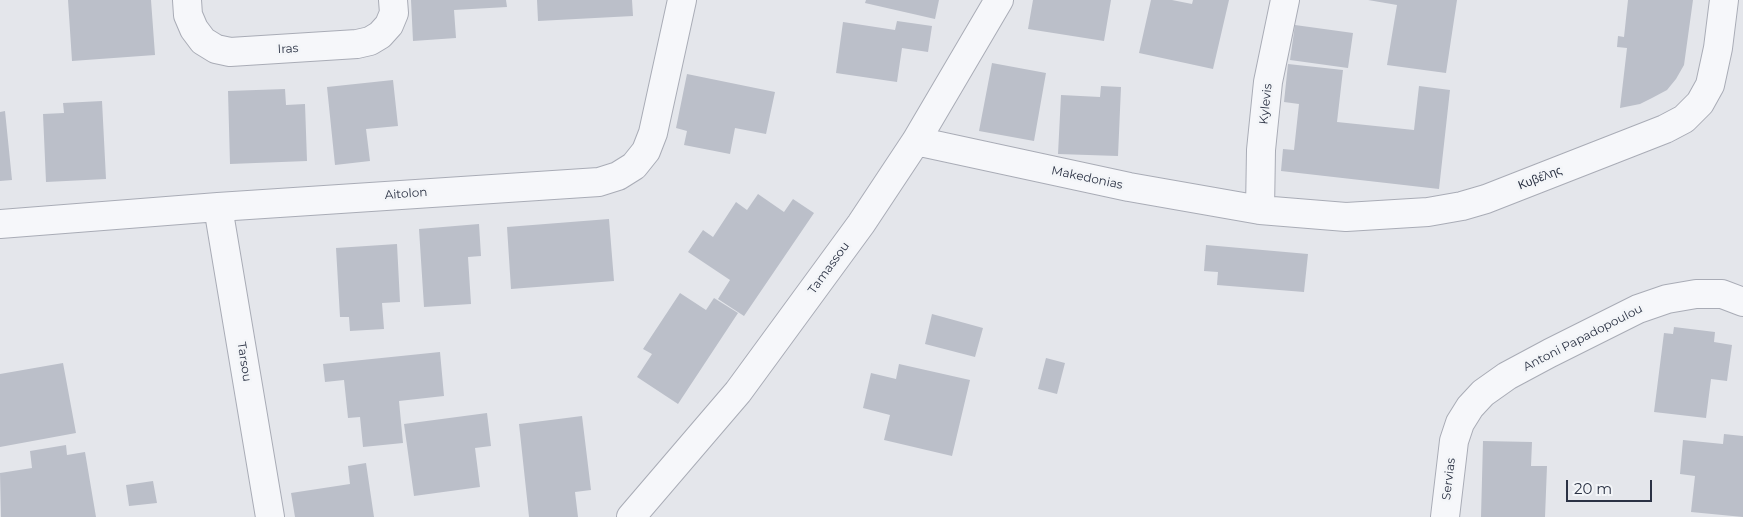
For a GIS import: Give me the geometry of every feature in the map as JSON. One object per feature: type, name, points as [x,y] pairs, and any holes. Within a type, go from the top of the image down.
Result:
[{"type":"street","name":"Iras","points":[[187,0],[188,15],[194,29],[203,41],[216,49],[230,52],[370,42],[389,25],[394,13],[393,0]]},
{"type":"street","name":"Aitolon","points":[[0,224],[218,207],[599,182],[618,176],[634,166],[646,151],[653,133],[682,0]]},
{"type":"street","name":"Tamassou","points":[[632,517],[738,392],[856,232],[916,141],[999,0]]},
{"type":"street","name":"Kylevis","points":[[1260,210],[1262,150],[1268,82],[1285,0]]},
{"type":"street","name":"Κυβέλης","points":[[1260,210],[1346,217],[1428,212],[1462,206],[1486,199],[1665,129],[1684,118],[1700,103],[1710,85],[1718,48],[1724,0]]},
{"type":"street","name":"Makedonias","points":[[916,141],[1129,187],[1260,210]]},
{"type":"street","name":"Tarsou","points":[[218,207],[270,517]]},
{"type":"street","name":"Antoni Papadopoulou","points":[[1454,441],[1460,422],[1483,393],[1507,376],[1638,309],[1667,299],[1696,294],[1722,294],[1743,302]]},
{"type":"street","name":"Servias","points":[[1445,517],[1454,441]]},
{"type":"building","points":[[68,0],[151,0],[155,55],[72,61]]},
{"type":"building","points":[[411,0],[506,0],[507,7],[454,10],[456,38],[413,41]]},
{"type":"building","points":[[537,0],[632,0],[633,16],[538,21]]},
{"type":"building","points":[[866,0],[939,0],[935,19],[865,3]]},
{"type":"building","points":[[1033,0],[1111,0],[1104,41],[1028,29]]},
{"type":"building","points":[[1151,0],[1172,0],[1192,4],[1193,0],[1229,0],[1213,69],[1139,53]]},
{"type":"building","points":[[1368,0],[1457,0],[1446,73],[1387,65],[1397,5]]},
{"type":"building","points":[[1628,0],[1693,0],[1684,65],[1676,79],[1667,90],[1652,98],[1640,104],[1620,108],[1627,48],[1617,47],[1618,36],[1624,37]]},
{"type":"building","points":[[897,21],[932,26],[928,52],[902,48],[897,82],[836,73],[843,22],[895,30]]},
{"type":"building","points":[[1295,25],[1353,33],[1348,68],[1290,60]]},
{"type":"building","points":[[992,63],[1046,73],[1034,141],[979,131]]},
{"type":"building","points":[[1288,64],[1343,70],[1337,122],[1414,130],[1419,86],[1450,90],[1439,189],[1281,171],[1283,149],[1294,150],[1299,104],[1284,102]]},
{"type":"building","points":[[687,74],[775,92],[766,134],[735,128],[730,154],[684,145],[687,131],[676,128]]},
{"type":"building","points":[[393,80],[398,126],[366,129],[370,161],[335,165],[327,87]]},
{"type":"building","points":[[1101,86],[1121,87],[1118,156],[1058,154],[1061,95],[1100,97]]},
{"type":"building","points":[[285,89],[286,105],[305,104],[307,161],[230,164],[228,91]]},
{"type":"building","points":[[102,101],[106,179],[46,182],[43,114],[64,113],[63,103]]},
{"type":"building","points":[[5,111],[12,180],[0,181],[0,112]]},
{"type":"building","points":[[758,194],[784,212],[793,199],[814,213],[744,316],[718,299],[730,280],[688,252],[703,230],[713,237],[736,202],[747,210]]},
{"type":"building","points":[[609,219],[614,281],[511,289],[507,227]]},
{"type":"building","points":[[479,224],[481,256],[468,257],[471,304],[424,307],[419,229]]},
{"type":"building","points":[[397,244],[400,302],[382,303],[384,329],[350,331],[349,317],[340,317],[336,248]]},
{"type":"building","points":[[1206,245],[1308,254],[1304,292],[1217,285],[1218,272],[1204,271]]},
{"type":"building","points":[[680,293],[706,310],[714,298],[738,313],[678,404],[637,377],[652,354],[643,349]]},
{"type":"building","points":[[932,314],[983,328],[975,357],[925,344]]},
{"type":"building","points":[[1674,327],[1715,332],[1714,342],[1732,345],[1727,381],[1711,379],[1706,418],[1654,412],[1664,333],[1673,334]]},
{"type":"building","points":[[440,352],[444,396],[399,401],[403,443],[363,447],[360,417],[348,418],[344,380],[325,382],[323,364]]},
{"type":"building","points":[[1046,358],[1065,363],[1057,394],[1038,389]]},
{"type":"building","points":[[63,363],[76,433],[0,447],[0,374]]},
{"type":"building","points":[[899,364],[970,380],[952,456],[884,440],[890,415],[863,408],[871,373],[896,379]]},
{"type":"building","points":[[487,413],[491,446],[475,448],[480,487],[414,496],[404,424]]},
{"type":"building","points":[[582,416],[591,490],[575,492],[578,517],[529,517],[519,424]]},
{"type":"building","points":[[1724,434],[1743,436],[1743,517],[1691,512],[1695,476],[1680,474],[1683,440],[1723,444]]},
{"type":"building","points":[[1483,441],[1532,442],[1531,466],[1547,466],[1545,517],[1481,517]]},
{"type":"building","points":[[66,445],[67,455],[85,452],[96,517],[1,517],[0,473],[32,468],[30,451]]},
{"type":"building","points":[[366,463],[374,517],[295,517],[291,493],[350,484],[348,466]]},
{"type":"building","points":[[153,481],[157,503],[129,506],[126,485]]}]
